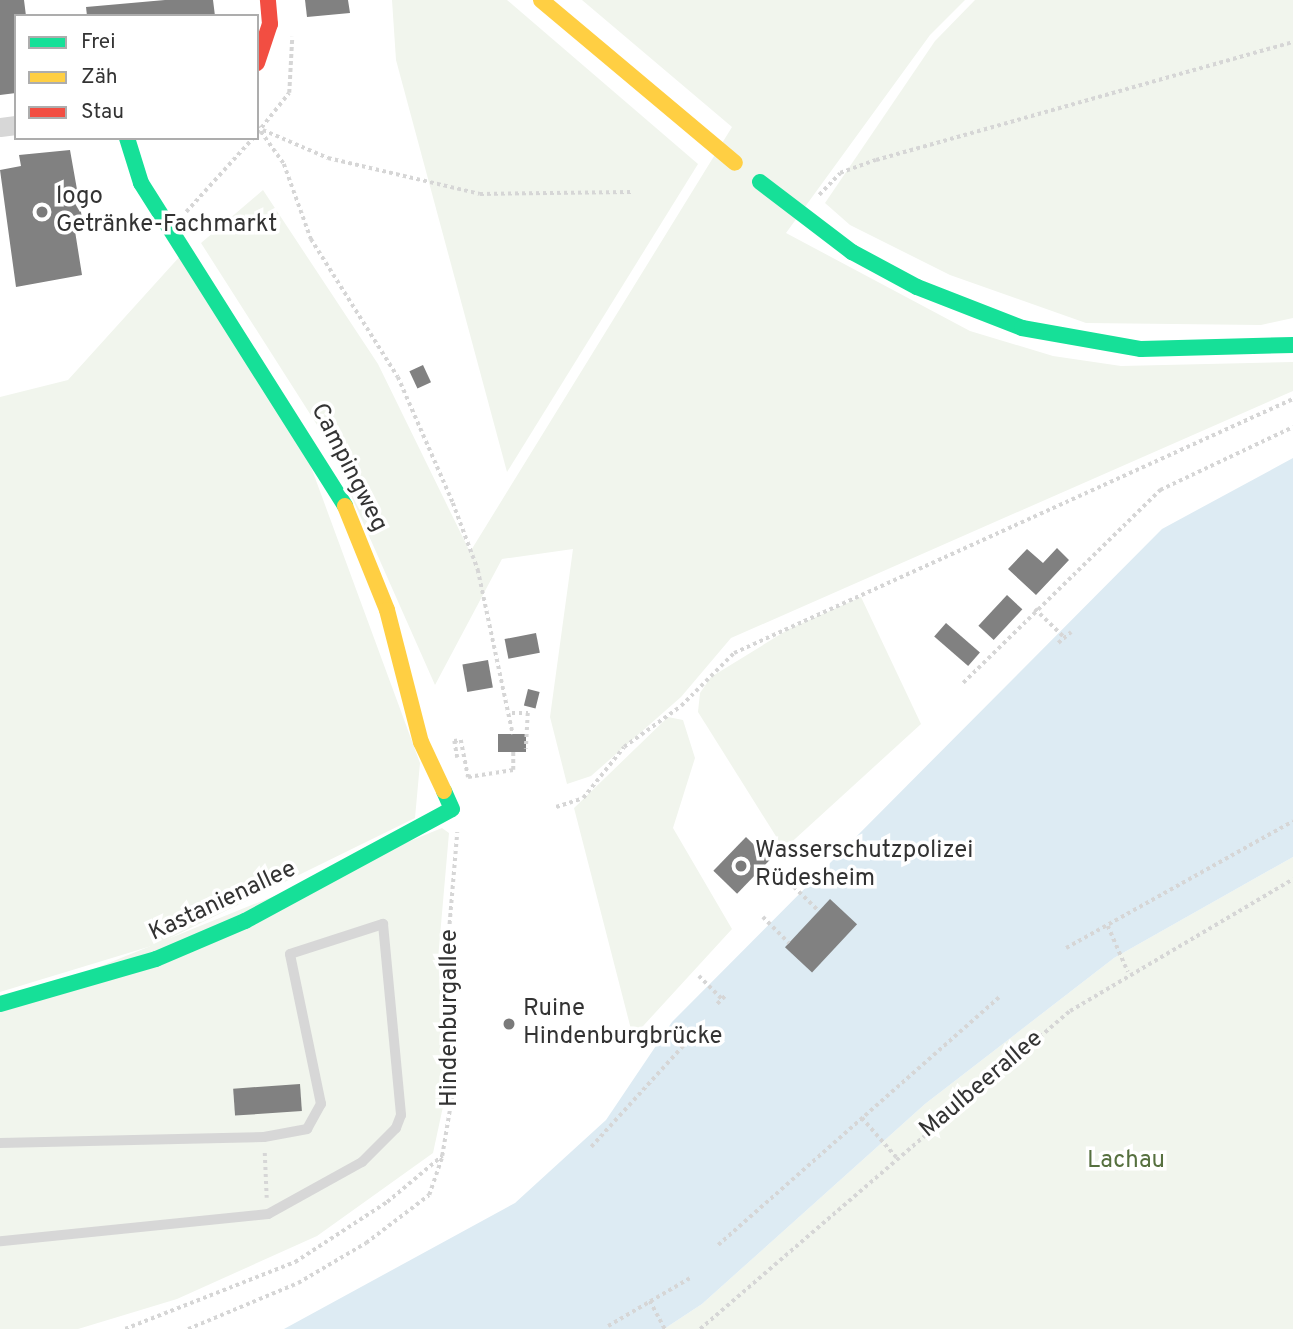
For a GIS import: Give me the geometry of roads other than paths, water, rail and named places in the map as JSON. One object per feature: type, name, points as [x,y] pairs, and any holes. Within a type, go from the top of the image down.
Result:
[{"type":"street","points":[[259,57],[270,24],[268,0]]},
{"type":"street","points":[[541,0],[735,163]]},
{"type":"street","name":"Campingweg","points":[[128,140],[141,183],[172,226],[336,484],[387,610],[421,742],[452,809]]},
{"type":"street","points":[[760,183],[805,218],[917,287],[1022,328],[1141,349],[1293,345]]},
{"type":"street","name":"Kastanienallee","points":[[0,1004],[156,959],[245,921],[452,809]]},
{"type":"lane","points":[[0,1143],[264,1137],[307,1129],[321,1104],[290,954],[383,924],[400,1096],[396,1128],[362,1163],[268,1214],[0,1241]]},
{"type":"place","name":"logo Getränke-Fachmarkt","points":[[42,212]]},
{"type":"place","name":"Wasserschutzpolizei Rüdesheim","points":[[741,866]]},
{"type":"place","name":"Ruine Hindenburgbrücke","points":[[509,1024]]},
{"type":"park label","name":"Lachau","points":[[1126,1162]]}]
